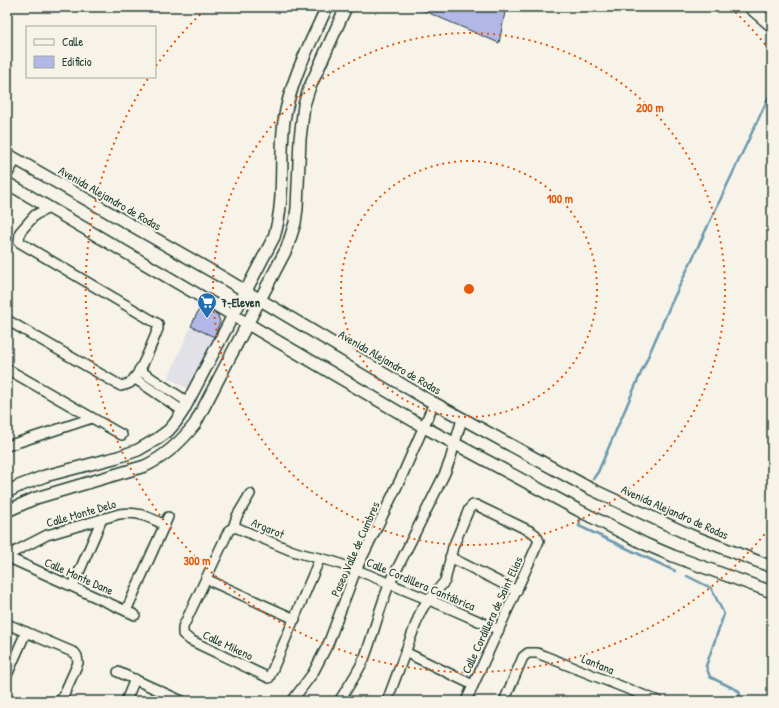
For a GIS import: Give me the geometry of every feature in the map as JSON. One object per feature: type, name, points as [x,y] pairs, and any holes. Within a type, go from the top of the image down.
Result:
[{"type":"main road","points":[[751,7],[772,25]]},
{"type":"street","points":[[7,492],[45,476],[118,457],[138,450],[158,439],[175,423],[186,406],[269,247],[277,226],[280,206],[283,133],[287,104],[297,74],[327,7]]},
{"type":"street","points":[[7,511],[36,498],[145,466],[160,458],[177,445],[195,424],[287,248],[295,223],[301,121],[304,105],[308,89],[346,7]]},
{"type":"street","points":[[7,173],[11,157]]},
{"type":"street","name":"Avenida Alejandro de Rodas","points":[[11,157],[246,291],[434,403],[589,488],[690,535],[772,567]]},
{"type":"street","points":[[7,183],[424,427],[582,512],[645,544],[686,561],[772,592]]},
{"type":"street","points":[[7,320],[121,386],[129,385],[140,370],[158,329],[158,324],[18,242],[20,232],[35,215],[49,208]]},
{"type":"street","points":[[7,369],[122,435]]},
{"type":"street","points":[[140,370],[186,406]]},
{"type":"street","points":[[134,378],[186,406]]},
{"type":"street","name":"Paseo Valle de Cumbres","points":[[292,701],[320,661],[356,570],[402,476],[434,403]]},
{"type":"street","points":[[7,446],[92,418]]},
{"type":"street","points":[[339,701],[364,659],[382,601],[445,473],[462,419]]},
{"type":"street","points":[[138,450],[145,466]]},
{"type":"street","points":[[232,528],[250,494]]},
{"type":"street","name":"Calle Cordillera de Saint Elias","points":[[450,557],[469,509],[473,505],[479,505],[532,532],[538,538],[538,544],[466,701]]},
{"type":"street","name":"Calle Monte Delo","points":[[9,554],[47,535],[119,514],[134,513],[167,521],[126,611]]},
{"type":"street","points":[[73,586],[102,519]]},
{"type":"street","name":"Argarot","points":[[183,629],[229,530],[232,528],[239,528],[290,550],[356,570]]},
{"type":"street","name":"Calle Monte Dane","points":[[9,554],[27,567],[135,614]]},
{"type":"street","points":[[387,701],[420,613],[445,581],[450,557],[517,591]]},
{"type":"street","points":[[206,579],[295,619],[320,558]]},
{"type":"street","name":"Calle Cordillera Cantábrica","points":[[356,570],[430,599],[499,630]]},
{"type":"street","name":"Calle Mikeno","points":[[183,629],[184,636],[190,640],[269,678],[295,619]]},
{"type":"street","points":[[7,624],[75,653],[78,663],[61,701]]},
{"type":"street","points":[[7,675],[26,632]]},
{"type":"street","points":[[405,652],[473,685]]},
{"type":"street","name":"Lantana","points":[[506,701],[523,657],[528,653],[537,653],[658,701]]},
{"type":"street","points":[[118,672],[182,701]]},
{"type":"street","points":[[126,701],[135,679]]},
{"type":"shaded area","points":[[191,326],[214,338],[188,389],[168,378]]},
{"type":"building","points":[[415,7],[506,7],[499,43]]},
{"type":"building","name":"7-Eleven","points":[[201,305],[218,315],[220,322],[214,337],[191,326]]},
{"type":"waterway","points":[[593,479],[598,472],[670,306],[772,90]]},
{"type":"waterway","points":[[581,516],[579,526],[675,571]]},
{"type":"waterway","points":[[687,576],[711,588],[724,614],[706,666],[710,677],[739,691],[741,701]]},
{"type":"place","name":"7-Eleven","points":[[207,319]]}]
